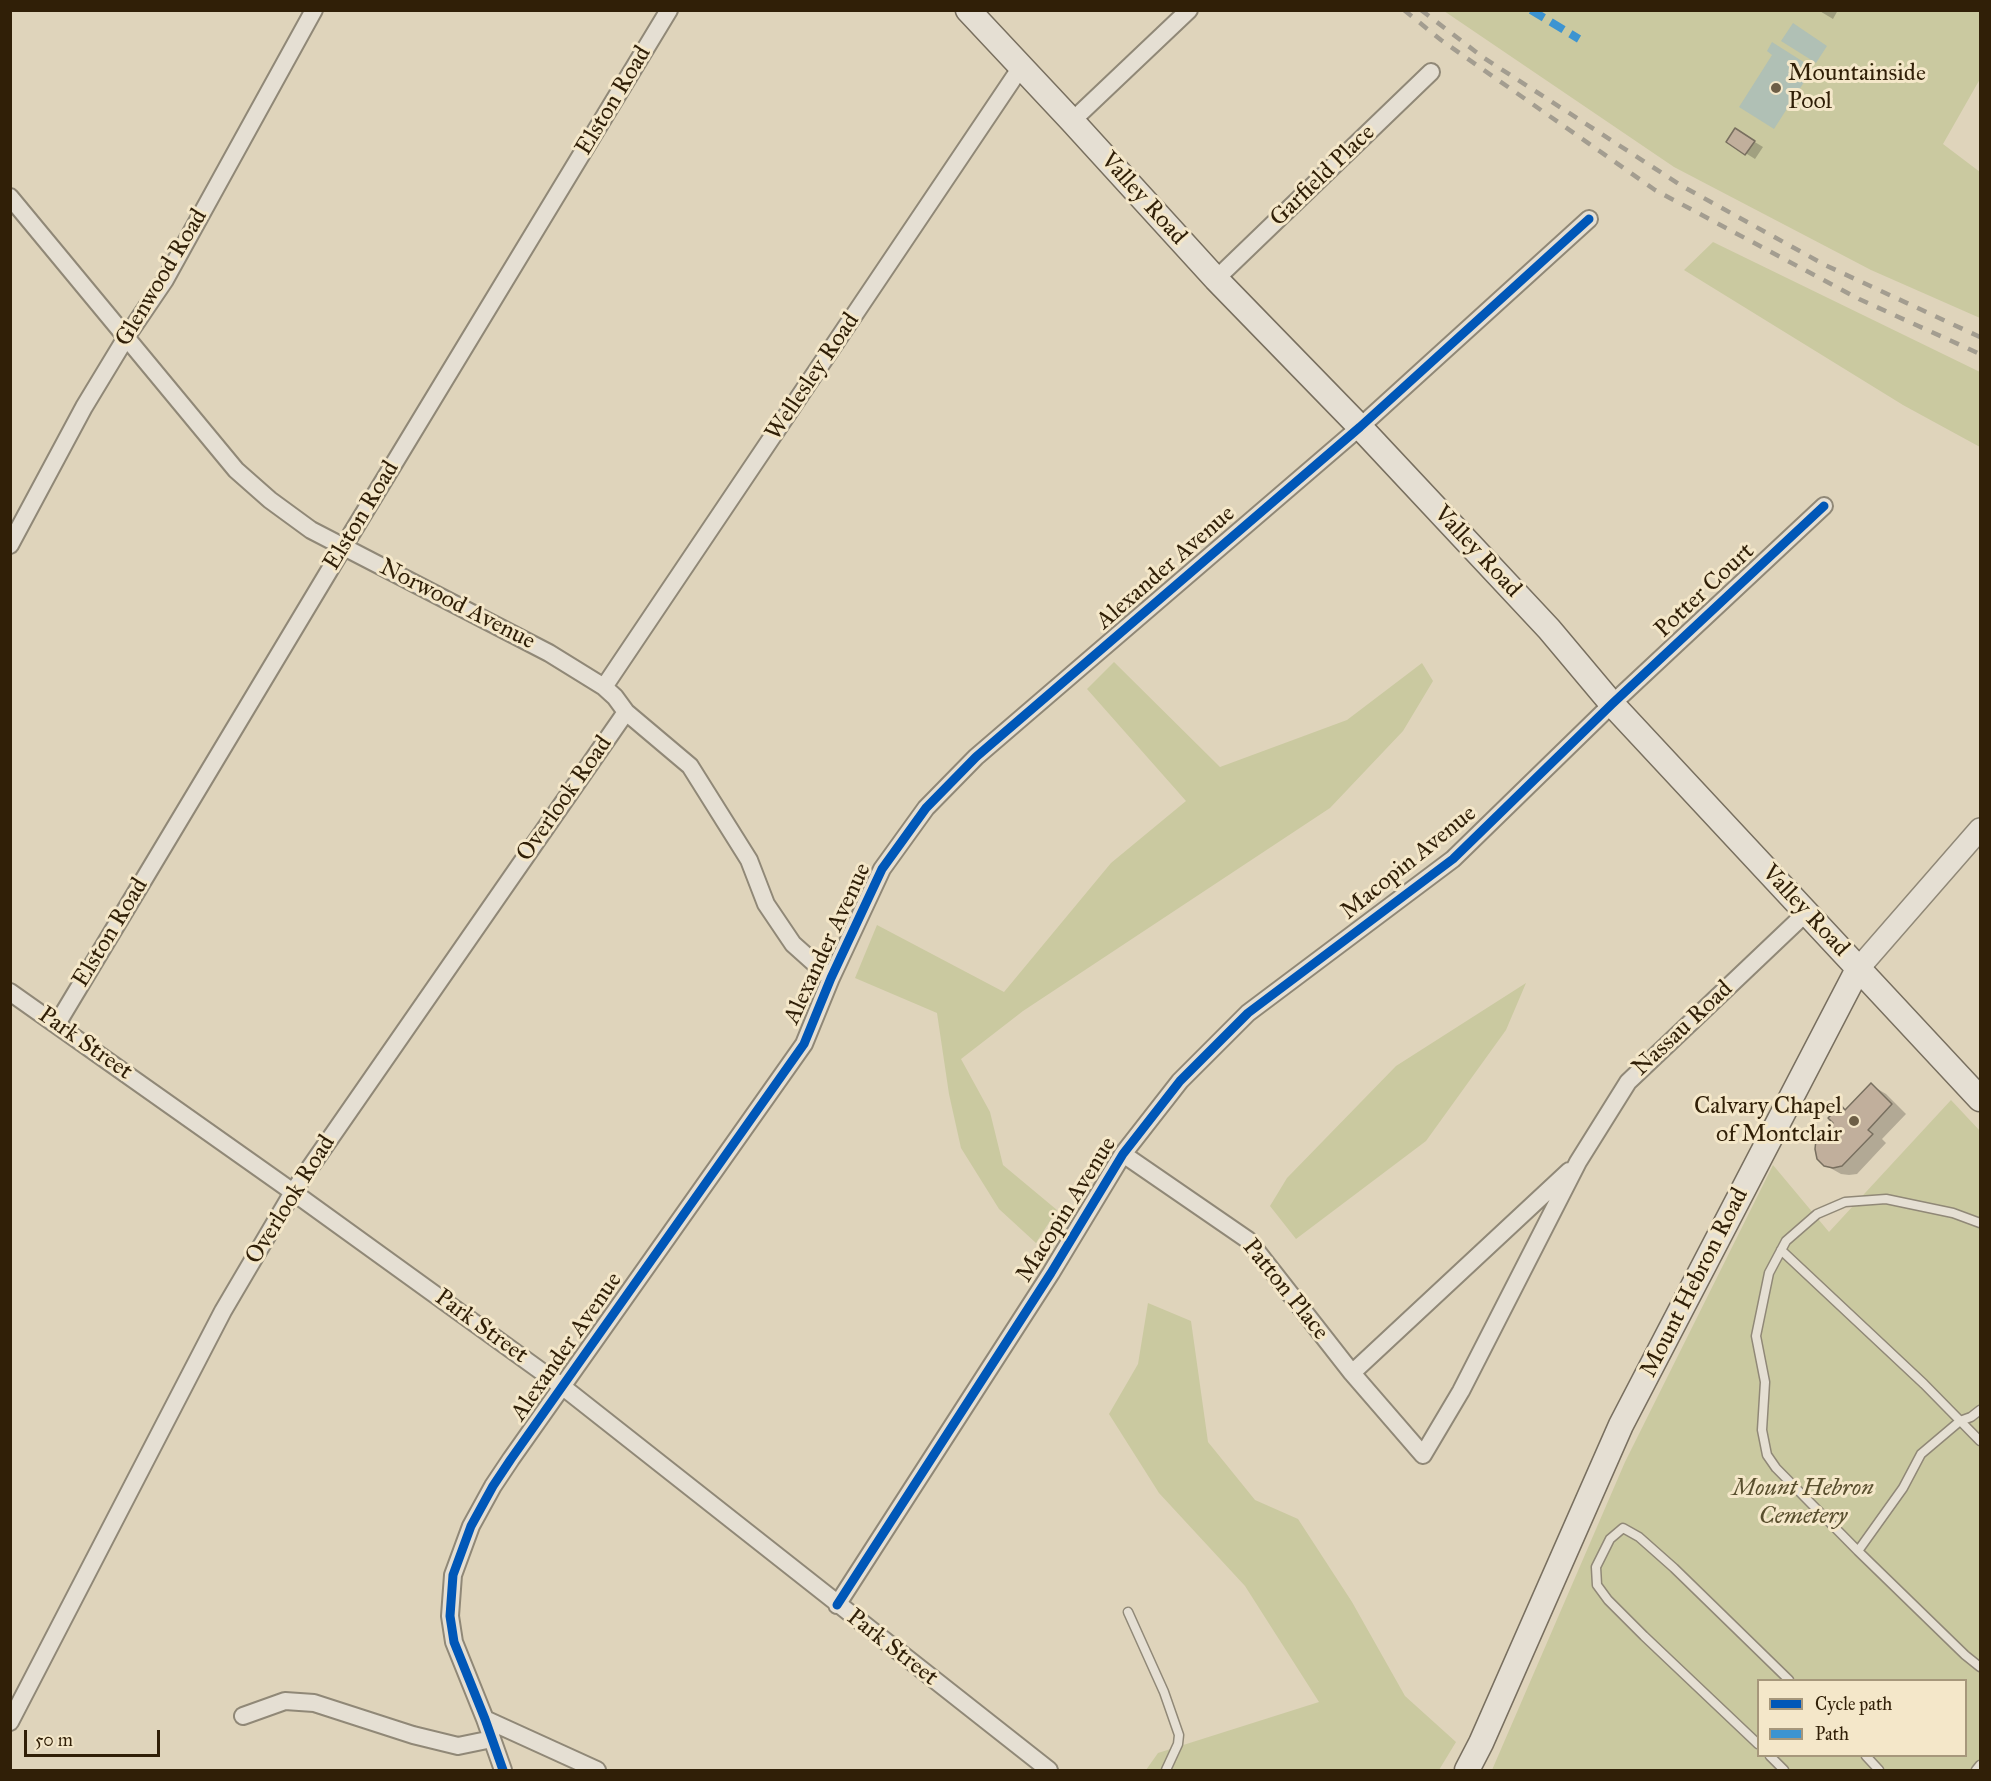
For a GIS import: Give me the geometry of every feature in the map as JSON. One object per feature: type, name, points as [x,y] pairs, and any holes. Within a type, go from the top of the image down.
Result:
[{"type":"main road","name":"Valley Road","points":[[968,10],[1216,279],[1360,427],[1549,629],[1612,704],[1980,1099]]},
{"type":"main road","name":"Mount Hebron Road","points":[[1467,1770],[1621,1425],[1858,969]]},
{"type":"street","name":"Glenwood Road","points":[[10,545],[84,407],[165,279],[314,10]]},
{"type":"street","name":"Elston Road","points":[[57,1024],[669,10]]},
{"type":"street","points":[[1072,122],[1189,10]]},
{"type":"street","name":"Wellesley Road","points":[[604,687],[1021,67]]},
{"type":"street","name":"Garfield Place","points":[[1216,279],[1431,72]]},
{"type":"street","name":"Norwood Avenue","points":[[10,197],[236,470],[270,500],[311,530],[549,653],[604,687],[626,712],[690,766],[749,860],[766,904],[793,944],[831,978]]},
{"type":"street","name":"Alexander Avenue","points":[[503,1770],[454,1642],[450,1616],[453,1575],[471,1526],[493,1486],[804,1044],[831,978],[882,869],[926,808],[985,749],[1360,427],[1589,219]]},
{"type":"street","name":"Potter Court","points":[[1612,704],[1824,506]]},
{"type":"street","name":"Macopin Avenue","points":[[837,1605],[1051,1273],[1123,1154],[1180,1081],[1248,1013],[1453,859],[1612,704]]},
{"type":"street","name":"Overlook Road","points":[[10,1722],[223,1311],[293,1192],[626,712]]},
{"type":"street","name":"Mount Hebron Road","points":[[1858,969],[1980,829]]},
{"type":"street","name":"Nassau Road","points":[[1422,1455],[1461,1391],[1578,1162],[1628,1082],[1806,912]]},
{"type":"street","name":"Park Street","points":[[10,992],[563,1387],[1049,1770]]},
{"type":"street","name":"Patton Place","points":[[1123,1154],[1248,1240],[1352,1373],[1422,1455]]},
{"type":"street","name":"Nassau Road","points":[[1352,1373],[1578,1162]]},
{"type":"street","points":[[243,1716],[285,1701],[314,1703],[413,1735],[458,1746],[492,1739]]},
{"type":"street","points":[[485,1719],[597,1770]]},
{"type":"lane","points":[[1980,1223],[1953,1213],[1886,1199],[1845,1202],[1818,1214],[1785,1241],[1769,1273],[1756,1336],[1765,1382],[1762,1430],[1767,1455],[1776,1468],[1858,1551],[1980,1667]]},
{"type":"lane","points":[[1781,1250],[1980,1441]]},
{"type":"lane","points":[[1858,1551],[1903,1488],[1921,1454],[1960,1421],[1980,1410]]},
{"type":"lane","points":[[1757,1743],[1644,1636],[1608,1600],[1597,1585],[1596,1568],[1610,1539],[1623,1528],[1639,1537],[1788,1679]]},
{"type":"lane","points":[[1128,1611],[1164,1692],[1179,1735],[1178,1744],[1166,1770]]},
{"type":"lane","points":[[1772,1757],[1784,1770]]},
{"type":"lane","points":[[1868,1757],[1879,1770]]},
{"type":"lane","points":[[1976,1770],[1980,1765]]},
{"type":"green space","points":[[1444,11],[1980,11],[1980,79],[1943,144],[1980,172],[1980,318],[1871,270],[1674,167]]},
{"type":"green space","points":[[1713,242],[1980,372],[1980,447],[1903,405],[1684,270]]},
{"type":"green space","points":[[1114,662],[1220,767],[1347,720],[1422,663],[1433,681],[1403,731],[1330,808],[1023,1011],[961,1059],[990,1112],[1003,1165],[1057,1210],[1036,1243],[999,1209],[961,1148],[949,1094],[937,1013],[855,978],[877,925],[1004,992],[1111,863],[1186,801],[1087,689]]},
{"type":"green space","points":[[1526,983],[1506,1030],[1426,1141],[1296,1239],[1270,1206],[1287,1178],[1396,1066]]},
{"type":"green space","name":"Mount Hebron Cemetery","points":[[1951,1100],[1980,1131],[1980,1770],[1492,1770],[1625,1462],[1773,1165],[1829,1232]]},
{"type":"green space","points":[[1148,1303],[1191,1321],[1208,1442],[1255,1500],[1298,1519],[1352,1602],[1405,1696],[1456,1742],[1439,1770],[1146,1770],[1158,1753],[1319,1702],[1245,1586],[1159,1493],[1109,1414],[1138,1364]]},
{"type":"shaded area","points":[[1793,23],[1827,46],[1816,63],[1781,41]]},
{"type":"shaded area","name":"Mountainside Pool","points":[[1772,42],[1813,68],[1774,129],[1739,107],[1772,55],[1767,51]]},
{"type":"building","points":[[1735,128],[1755,141],[1745,155],[1726,142]]},
{"type":"building","name":"Calvary Chapel of Montclair","points":[[1871,1083],[1892,1104],[1868,1130],[1873,1134],[1842,1166],[1833,1168],[1824,1166],[1817,1159],[1815,1149],[1816,1140],[1833,1123],[1828,1118],[1841,1105],[1845,1110]]},
{"type":"railway","points":[[1404,10],[1441,40],[1655,190],[1859,299],[1980,354]]},
{"type":"railway","points":[[1421,10],[1484,58],[1682,186],[1825,265],[1980,337]]},
{"type":"marked path","points":[[1531,10],[1579,39]]},
{"type":"cycle path","points":[[503,1770],[454,1642],[450,1616],[453,1575],[471,1526],[511,1459],[804,1044],[831,978],[882,869],[926,808],[976,757],[1360,427],[1589,219]]},
{"type":"cycle path","points":[[837,1605],[1051,1273],[1123,1154],[1180,1081],[1248,1013],[1453,859],[1612,704],[1824,506]]},
{"type":"place","name":"Mountainside Pool","points":[[1776,88]]},
{"type":"place","name":"Calvary Chapel of Montclair","points":[[1854,1121]]}]
